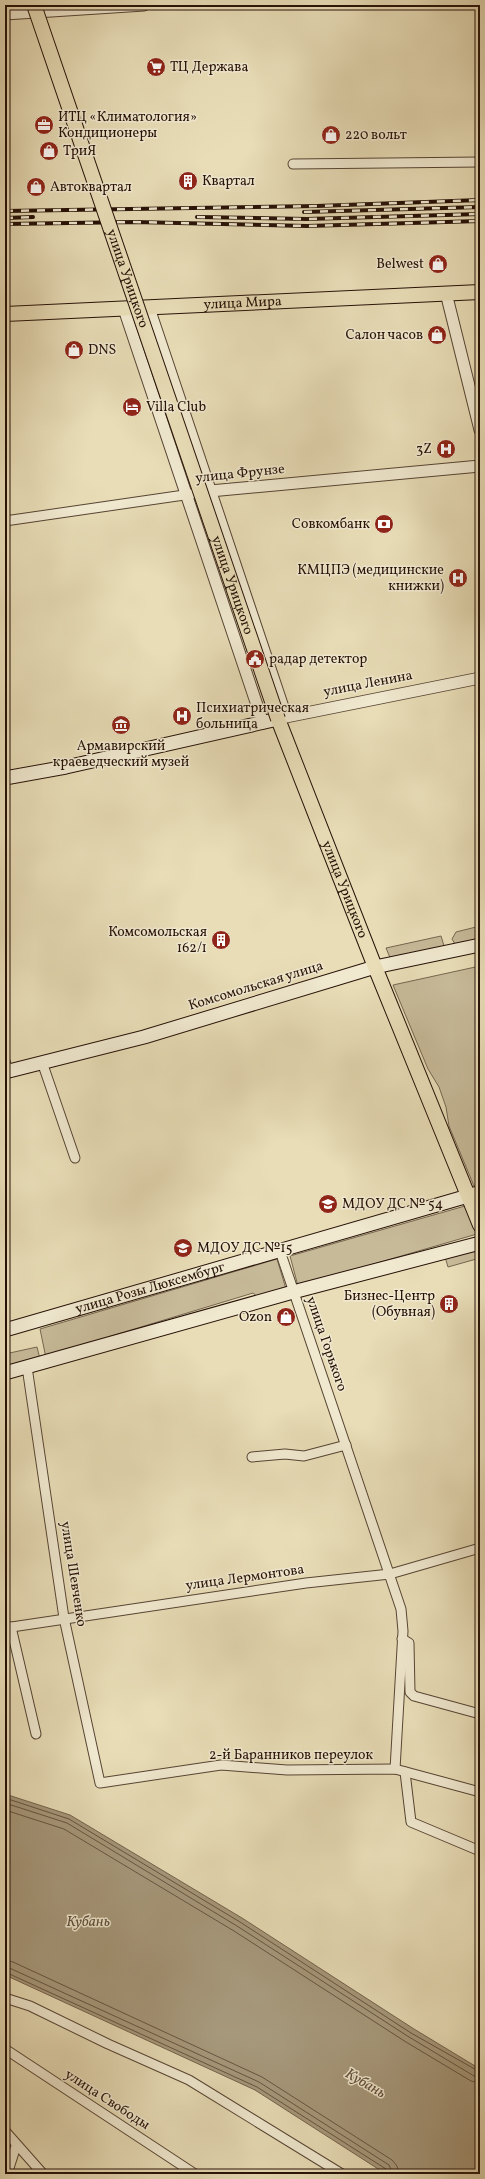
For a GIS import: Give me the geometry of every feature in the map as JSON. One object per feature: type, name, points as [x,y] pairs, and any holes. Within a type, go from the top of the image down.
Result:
[{"type":"main road","name":"улица Урицкого","points":[[34,5],[282,718],[375,967],[474,1194],[480,1224]]},
{"type":"main road","name":"улица Мира","points":[[5,314],[480,292]]},
{"type":"main road","name":"улица Ленина","points":[[5,778],[66,767],[282,718]]},
{"type":"main road","name":"Комсомольская улица","points":[[6,1068],[42,1062],[144,1037],[375,967],[480,944]]},
{"type":"main road","name":"улица Розы Люксембург","points":[[5,1330],[474,1194]]},
{"type":"main road","points":[[5,1373],[293,1292],[480,1243]]},
{"type":"street","points":[[5,14],[60,8],[144,5]]},
{"type":"street","points":[[293,164],[480,162]]},
{"type":"street","points":[[446,293],[480,430]]},
{"type":"street","name":"улица Урицкого","points":[[149,308],[210,491],[282,718]]},
{"type":"street","name":"улица Урицкого","points":[[124,309],[263,723]]},
{"type":"street","name":"улица Фрунзе","points":[[5,521],[210,491],[480,466]]},
{"type":"street","name":"улица Ленина","points":[[282,718],[480,678]]},
{"type":"street","points":[[42,1062],[75,1158]]},
{"type":"street","name":"улица Горького","points":[[280,1251],[390,1574],[400,1609],[402,1639],[395,1769]]},
{"type":"street","name":"улица Шевченко","points":[[28,1367],[64,1618],[100,1783]]},
{"type":"street","points":[[252,1457],[285,1454],[304,1456],[346,1446]]},
{"type":"street","name":"улица Лермонтова","points":[[36,1734],[8,1627],[314,1582],[390,1574],[480,1548]]},
{"type":"street","name":"улица Горького","points":[[402,1639],[408,1643],[410,1692],[414,1696],[480,1714]]},
{"type":"street","name":"2-й Баранников переулок","points":[[100,1783],[221,1765],[287,1770],[395,1769],[480,1792]]},
{"type":"street","points":[[405,1772],[411,1822],[480,1851]]},
{"type":"street","points":[[5,1998],[30,2006],[108,2044],[189,2080],[342,2174]]},
{"type":"street","name":"улица Свободы","points":[[5,2050],[195,2174]]},
{"type":"street","points":[[5,2131],[16,2146],[43,2174]]},
{"type":"street","points":[[7,2174],[16,2146]]},
{"type":"shaded area","points":[[480,926],[480,941],[455,944],[452,939],[456,932]]},
{"type":"shaded area","points":[[441,936],[445,949],[391,960],[386,948]]},
{"type":"shaded area","points":[[480,966],[480,1184],[474,1186],[449,1126],[446,1107],[439,1087],[428,1069],[393,985]]},
{"type":"shaded area","points":[[465,1206],[477,1234],[298,1286],[290,1256]]},
{"type":"shaded area","points":[[480,1249],[480,1258],[448,1267],[445,1257]]},
{"type":"shaded area","points":[[277,1259],[286,1289],[258,1297],[253,1293],[108,1337],[105,1342],[46,1358],[40,1329]]},
{"type":"shaded area","points":[[37,1347],[40,1359],[5,1369],[5,1354]]},
{"type":"water","name":"Кубань","points":[[5,1794],[70,1815],[242,1918],[414,2029],[480,2069],[480,2174],[386,2174],[255,2090],[5,1975]]},
{"type":"railway","points":[[5,211],[317,206],[480,200]]},
{"type":"railway","points":[[304,212],[480,207]]},
{"type":"railway","points":[[197,217],[307,219],[480,214]]},
{"type":"railway","points":[[5,218],[33,217]]},
{"type":"railway","points":[[5,224],[134,222],[307,226],[480,221]]},
{"type":"place","name":"ТЦ Держава","points":[[156,67]]},
{"type":"place","name":"ИТЦ «Климатология» Кондиционеры","points":[[44,125]]},
{"type":"place","name":"220 вольт","points":[[331,135]]},
{"type":"place","name":"ТриЯ","points":[[49,151]]},
{"type":"place","name":"Квартал","points":[[188,181]]},
{"type":"place","name":"Автоквартал","points":[[36,187]]},
{"type":"place","name":"Belwest","points":[[438,264]]},
{"type":"place","name":"Салон часов","points":[[437,335]]},
{"type":"place","name":"DNS","points":[[74,350]]},
{"type":"place","name":"Villa Club","points":[[132,407]]},
{"type":"place","name":"3Z","points":[[446,449]]},
{"type":"place","name":"Совкомбанк","points":[[384,524]]},
{"type":"place","name":"КМЦПЭ (медицинские книжки)","points":[[458,578]]},
{"type":"place","name":"радар детектор","points":[[255,659]]},
{"type":"place","name":"Психиатрическая больница","points":[[182,716]]},
{"type":"place","name":"Армавирский краеведческий музей","points":[[121,725]]},
{"type":"place","name":"Комсомольская 162/1","points":[[221,940]]},
{"type":"place","name":"МДОУ ДС № 54","points":[[328,1204]]},
{"type":"place","name":"МДОУ ДС №15","points":[[183,1248]]},
{"type":"place","name":"Бизнес-Центр (Обувная)","points":[[449,1304]]},
{"type":"place","name":"Ozon","points":[[286,1317]]}]
